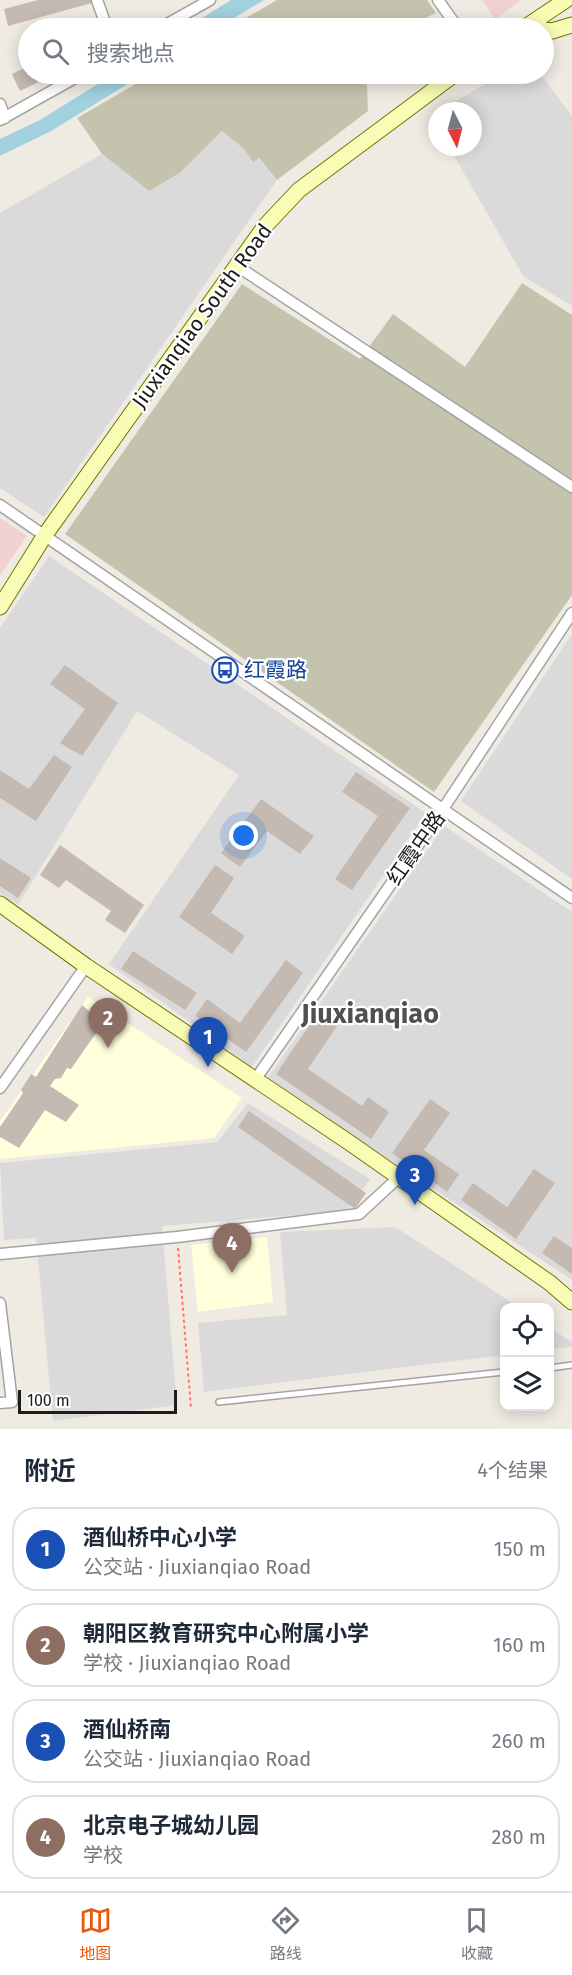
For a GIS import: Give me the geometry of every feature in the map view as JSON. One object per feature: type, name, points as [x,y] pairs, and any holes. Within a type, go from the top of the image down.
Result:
[{"type":"street","points":[[97,0],[103,18]]},
{"type":"street","points":[[178,18],[210,0]]},
{"type":"street","points":[[438,0],[451,18]]},
{"type":"street","points":[[526,18],[547,0]]},
{"type":"street","points":[[538,18],[566,0]]},
{"type":"street","points":[[554,31],[572,25]]},
{"type":"street","points":[[0,104],[2,119],[64,84]]},
{"type":"street","name":"Jiuxianqiao South Road","points":[[0,607],[45,535],[265,226],[299,190],[442,84]]},
{"type":"street","points":[[237,266],[572,488]]},
{"type":"street","points":[[0,505],[572,898]]},
{"type":"street","name":"红霞中路","points":[[255,1080],[443,809],[572,613]]},
{"type":"street","points":[[0,904],[86,966],[399,1177],[550,1283],[572,1302]]},
{"type":"street","points":[[0,1088],[86,966]]},
{"type":"street","points":[[0,1254],[177,1237],[359,1214],[399,1177]]},
{"type":"street","points":[[0,1303],[12,1402],[0,1403]]},
{"type":"lane","points":[[554,1367],[572,1365]]},
{"type":"lane","points":[[219,1402],[500,1372]]},
{"type":"path","points":[[177,1237],[191,1408]]},
{"type":"shaded area","points":[[277,0],[427,0],[436,13],[425,18],[246,18]]},
{"type":"shaded area","points":[[482,0],[521,0],[496,18]]},
{"type":"shaded area","points":[[136,84],[366,84],[367,86],[368,111],[277,180],[259,158],[253,162],[243,148],[222,131],[180,173],[149,191],[102,154],[77,118]]},
{"type":"shaded area","points":[[485,84],[548,84],[572,116],[572,306],[523,276],[454,156],[482,156],[482,102],[455,102]]},
{"type":"shaded area","points":[[222,131],[243,148],[253,161],[258,158],[277,180],[44,517],[0,488],[0,213],[102,154],[149,191],[180,173]]},
{"type":"shaded area","points":[[522,283],[572,315],[572,595],[434,792],[65,534],[242,284],[360,359],[393,314],[465,367]]},
{"type":"shaded area","points":[[0,518],[27,536],[0,575]]},
{"type":"shaded area","points":[[49,556],[426,813],[252,1067],[109,964],[239,775],[137,711],[18,905],[0,893],[0,628]]},
{"type":"shaded area","points":[[572,634],[572,879],[461,801]]},
{"type":"shaded area","points":[[444,826],[572,912],[572,1280],[267,1079]]},
{"type":"shaded area","points":[[88,997],[242,1098],[214,1138],[0,1159],[0,1121]]},
{"type":"shaded area","points":[[248,1103],[370,1179],[347,1211],[162,1226],[177,1405],[53,1421],[36,1238],[4,1240],[0,1163],[217,1142]]},
{"type":"shaded area","points":[[395,1227],[513,1303],[500,1303],[500,1355],[204,1392],[198,1323],[287,1315],[280,1232]]},
{"type":"shaded area","points":[[267,1237],[273,1302],[198,1312],[191,1245]]},
{"type":"shaded area","points":[[554,1331],[572,1342],[572,1347],[554,1349]]},
{"type":"water","points":[[231,0],[264,0],[234,18],[202,18]]},
{"type":"water","points":[[98,84],[128,84],[51,131],[0,156],[0,139],[40,120]]},
{"type":"building","points":[[38,0],[91,0],[92,3],[37,18],[18,18],[18,23],[8,26],[4,9]]},
{"type":"building","points":[[18,71],[18,84],[34,84],[20,91],[12,74]]},
{"type":"building","points":[[65,665],[118,703],[82,756],[60,743],[85,709],[50,684]]},
{"type":"building","points":[[54,755],[72,767],[36,821],[0,798],[0,770],[29,789]]},
{"type":"building","points":[[356,772],[410,808],[352,890],[335,879],[378,816],[342,792]]},
{"type":"building","points":[[261,799],[314,836],[300,854],[267,831],[240,867],[221,853]]},
{"type":"building","points":[[60,845],[144,905],[125,933],[105,920],[111,911],[66,880],[59,888],[40,875]]},
{"type":"building","points":[[0,858],[31,878],[18,898],[0,886]]},
{"type":"building","points":[[215,865],[234,878],[211,913],[245,936],[232,954],[179,917]]},
{"type":"building","points":[[133,951],[197,993],[185,1010],[121,969]]},
{"type":"building","points":[[286,960],[303,973],[246,1052],[195,1016],[207,999],[240,1023]]},
{"type":"building","points":[[82,1005],[103,1023],[71,1069],[67,1068],[61,1078],[55,1079],[50,1086],[79,1105],[66,1122],[45,1110],[19,1148],[0,1137],[0,1127],[23,1093],[21,1090],[31,1074],[36,1077]]},
{"type":"building","points":[[320,1010],[339,1023],[308,1069],[362,1106],[368,1097],[389,1112],[371,1139],[276,1074]]},
{"type":"building","points":[[430,1099],[450,1113],[424,1150],[459,1174],[447,1192],[392,1153]]},
{"type":"building","points":[[249,1111],[366,1193],[355,1209],[238,1127]]},
{"type":"building","points":[[534,1169],[555,1183],[516,1239],[461,1200],[473,1183],[507,1207]]},
{"type":"building","points":[[554,1236],[572,1248],[572,1274],[542,1253]]},
{"type":"place","name":"红霞路","points":[[225,670]]},
{"type":"place","name":"朝阳区教育研究中心附属小学","points":[[108,1048]]},
{"type":"place","name":"酒仙桥中心小学","points":[[208,1067]]},
{"type":"place","name":"酒仙桥南","points":[[415,1205]]},
{"type":"place","name":"北京电子城幼儿园","points":[[232,1273]]},
{"type":"district","name":"Jiuxianqiao","points":[[370,1014]]}]
